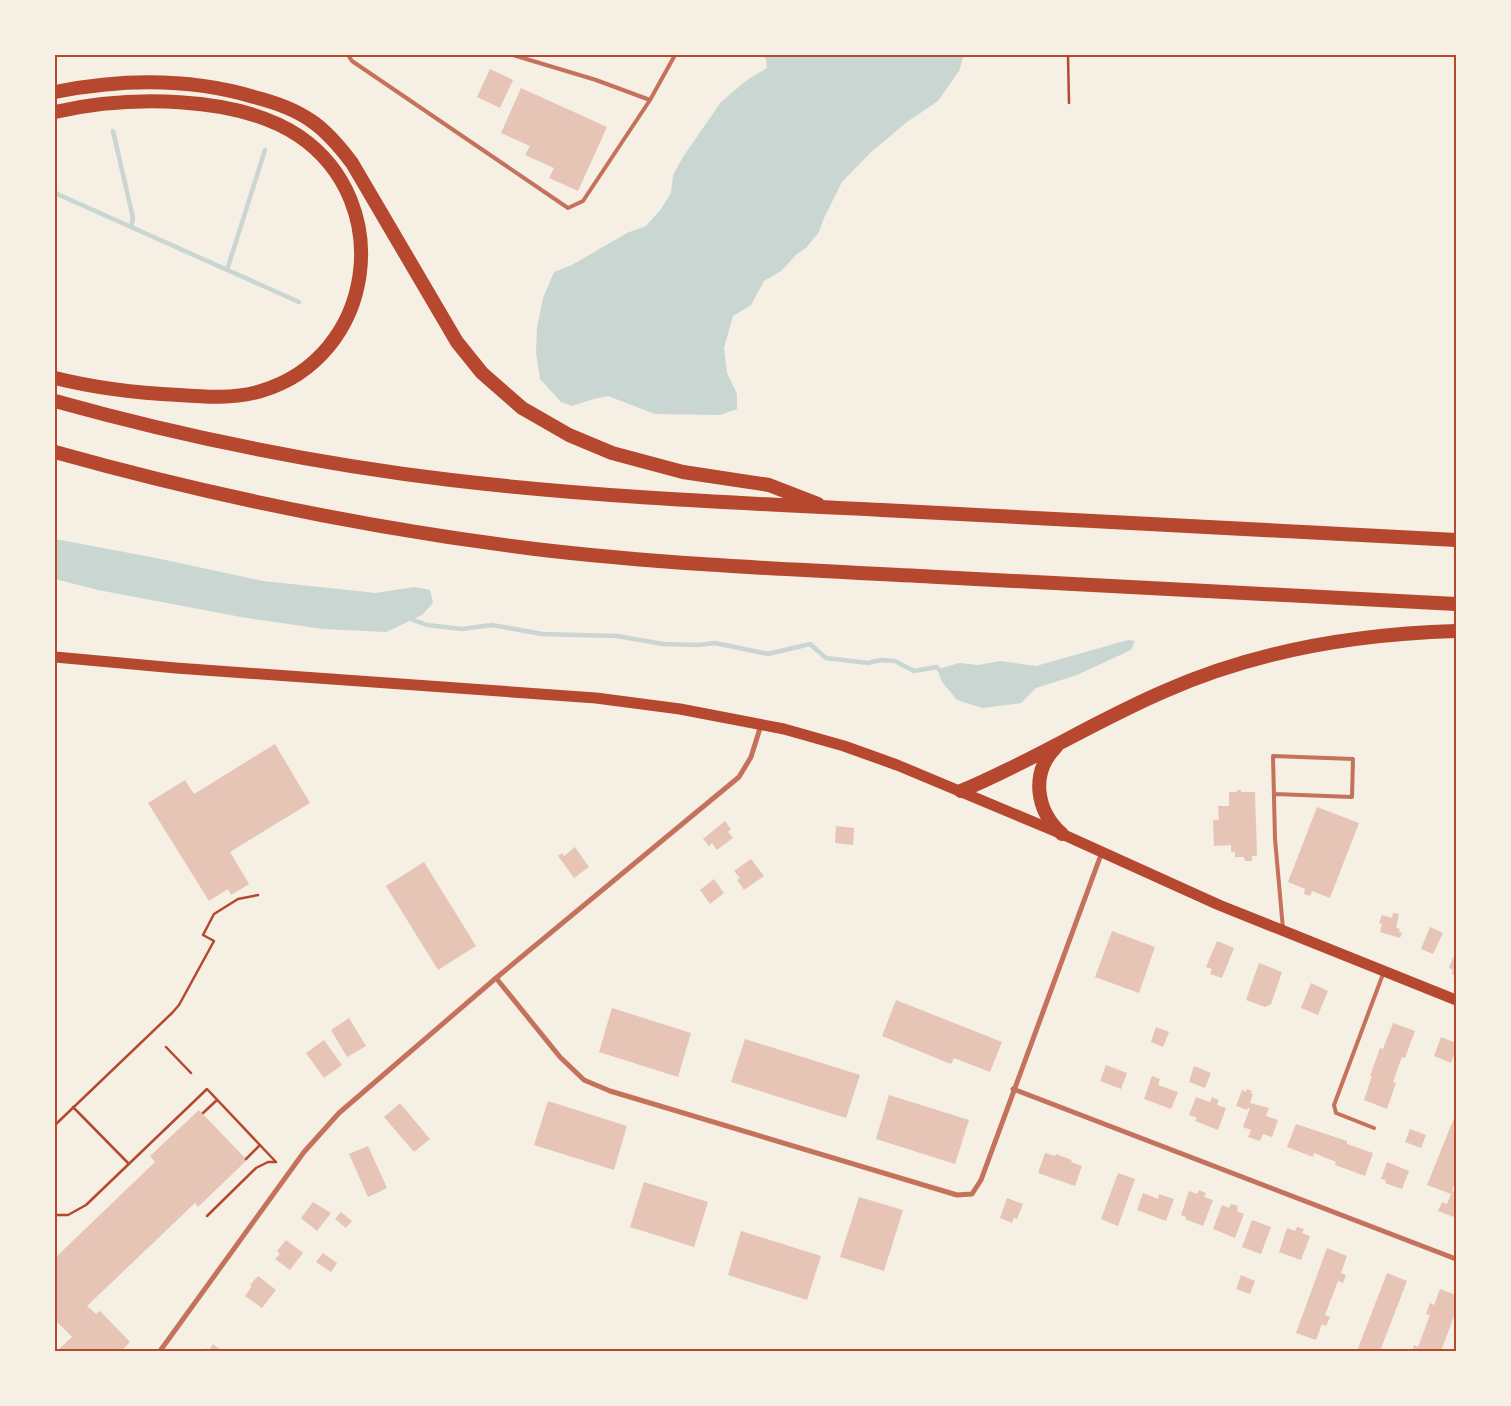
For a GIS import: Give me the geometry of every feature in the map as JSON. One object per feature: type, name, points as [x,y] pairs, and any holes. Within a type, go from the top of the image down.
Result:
[{"type":"highway","points":[[55,92],[119,84],[168,83],[197,85],[248,95],[300,114],[326,132],[352,164],[450,331],[468,357],[496,386],[522,408],[569,436],[612,453],[683,472],[769,485],[826,507]]},
{"type":"highway","points":[[55,112],[105,104],[171,102],[220,108],[254,116],[280,126],[307,142],[324,158],[338,176],[355,212],[359,227],[362,257],[355,299],[338,333],[308,366],[289,379],[271,387],[249,394],[233,396],[190,396],[125,391],[55,378]]},
{"type":"highway","points":[[55,401],[167,429],[273,451],[448,480],[548,490],[626,496],[1456,540]]},
{"type":"highway","points":[[55,452],[151,478],[321,516],[460,538],[584,554],[730,566],[1456,604]]},
{"type":"highway","points":[[961,791],[1163,692],[1209,673],[1256,658],[1314,645],[1361,638],[1456,631]]},
{"type":"highway","points":[[1060,743],[1043,764],[1039,775],[1038,788],[1040,801],[1045,813],[1052,825],[1062,834]]},
{"type":"main road","points":[[55,657],[176,668],[596,698],[680,709],[762,725],[844,746],[880,758],[1062,834],[1219,905],[1456,1000]]},
{"type":"street","points":[[160,1351],[304,1152],[339,1114],[496,978],[739,778],[751,757],[762,725]]},
{"type":"street","points":[[496,978],[560,1057],[584,1080],[610,1090],[957,1195],[972,1194],[981,1180],[1102,852]]},
{"type":"street","points":[[1014,1089],[1456,1259]]},
{"type":"lane","points":[[348,55],[352,61],[568,208],[583,201],[650,100],[675,55]]},
{"type":"lane","points":[[513,55],[596,80],[650,100]]},
{"type":"lane","points":[[1275,794],[1352,797],[1353,759],[1273,756],[1275,839],[1283,931]]},
{"type":"lane","points":[[1374,1128],[1336,1113],[1334,1105],[1384,972]]},
{"type":"path","points":[[1068,55],[1069,103]]},
{"type":"path","points":[[55,1124],[179,1005],[214,941],[203,935],[214,914],[238,899],[258,895]]},
{"type":"path","points":[[166,1047],[191,1074]]},
{"type":"path","points":[[55,1215],[68,1215],[95,1198],[207,1089],[276,1162],[268,1162],[256,1168],[207,1216]]},
{"type":"path","points":[[203,1113],[217,1100]]},
{"type":"path","points":[[73,1107],[129,1164]]},
{"type":"path","points":[[246,1159],[260,1145]]},
{"type":"shaded area","points":[[762,55],[964,55],[959,71],[938,101],[907,122],[870,153],[842,182],[819,232],[806,248],[797,254],[781,271],[764,281],[751,305],[733,316],[724,348],[727,373],[737,394],[737,409],[720,415],[655,414],[608,396],[572,406],[561,402],[540,379],[536,353],[537,328],[543,298],[554,272],[572,265],[627,233],[646,226],[661,209],[671,193],[673,175],[683,157],[721,102],[747,80],[767,68],[766,59]]},
{"type":"shaded area","points":[[55,539],[263,581],[376,593],[414,587],[430,590],[433,603],[422,615],[386,632],[323,629],[241,617],[98,590],[55,579]]},
{"type":"shaded area","points":[[1128,640],[1135,641],[1131,650],[1077,675],[1036,688],[1021,703],[982,708],[957,700],[942,682],[939,674],[942,668],[959,663],[978,665],[1001,661],[1036,666]]},
{"type":"building","points":[[490,69],[513,80],[500,108],[477,97]]},
{"type":"building","points":[[521,88],[607,127],[578,191],[549,178],[554,168],[525,155],[530,146],[501,133]]},
{"type":"building","points":[[275,744],[310,803],[230,852],[249,884],[231,895],[228,889],[209,901],[148,803],[185,780],[194,794]]},
{"type":"building","points":[[1237,790],[1241,790],[1241,792],[1255,792],[1257,856],[1252,856],[1252,861],[1245,861],[1244,857],[1235,857],[1235,852],[1231,852],[1231,845],[1214,846],[1213,820],[1219,820],[1218,806],[1229,806],[1229,792],[1237,792]]},
{"type":"building","points":[[1317,807],[1359,823],[1330,898],[1312,891],[1310,896],[1304,894],[1305,889],[1288,882]]},
{"type":"building","points":[[725,821],[731,829],[728,832],[733,838],[717,850],[712,843],[709,846],[703,839]]},
{"type":"building","points":[[836,826],[854,828],[853,845],[835,843]]},
{"type":"building","points":[[575,847],[589,867],[574,878],[558,856],[562,853],[564,856]]},
{"type":"building","points":[[751,859],[764,876],[744,890],[737,880],[740,878],[734,871]]},
{"type":"building","points":[[424,862],[476,946],[438,970],[386,886]]},
{"type":"building","points":[[714,879],[724,893],[710,904],[700,890]]},
{"type":"building","points":[[1393,913],[1399,914],[1396,928],[1400,929],[1399,932],[1402,933],[1400,938],[1380,932],[1382,924],[1379,923],[1382,915],[1392,918]]},
{"type":"building","points":[[1430,927],[1443,933],[1433,954],[1421,949]]},
{"type":"building","points":[[1112,931],[1155,947],[1139,993],[1095,977]]},
{"type":"building","points":[[1217,941],[1234,948],[1222,978],[1210,974],[1212,969],[1206,967]]},
{"type":"building","points":[[1456,950],[1456,976],[1452,974],[1453,970],[1449,968]]},
{"type":"building","points":[[1259,963],[1282,972],[1271,1004],[1265,1007],[1246,1000]]},
{"type":"building","points":[[1311,983],[1328,991],[1318,1015],[1301,1008]]},
{"type":"building","points":[[896,1000],[1002,1042],[990,1072],[954,1058],[951,1064],[882,1036]]},
{"type":"building","points":[[612,1008],[691,1033],[678,1077],[599,1052]]},
{"type":"building","points":[[349,1018],[366,1046],[347,1057],[331,1030]]},
{"type":"building","points":[[1393,1023],[1415,1031],[1405,1058],[1402,1057],[1393,1082],[1396,1083],[1387,1109],[1364,1100],[1380,1048],[1383,1049]]},
{"type":"building","points":[[1156,1027],[1169,1032],[1163,1047],[1151,1042]]},
{"type":"building","points":[[1441,1037],[1456,1043],[1451,1063],[1434,1056]]},
{"type":"building","points":[[745,1039],[860,1075],[846,1118],[731,1082]]},
{"type":"building","points":[[324,1040],[342,1065],[324,1078],[306,1053]]},
{"type":"building","points":[[1106,1065],[1127,1073],[1121,1089],[1100,1081]]},
{"type":"building","points":[[1194,1066],[1211,1073],[1205,1088],[1189,1082]]},
{"type":"building","points":[[1152,1076],[1160,1079],[1158,1085],[1178,1092],[1171,1109],[1144,1099]]},
{"type":"building","points":[[1247,1089],[1252,1091],[1251,1094],[1253,1094],[1250,1103],[1269,1108],[1266,1116],[1278,1120],[1272,1137],[1263,1134],[1260,1141],[1248,1137],[1251,1130],[1243,1127],[1250,1108],[1247,1110],[1236,1106],[1242,1090],[1246,1092]]},
{"type":"building","points":[[889,1095],[969,1120],[955,1164],[876,1139]]},
{"type":"building","points":[[1196,1097],[1210,1102],[1212,1097],[1219,1100],[1217,1105],[1226,1108],[1218,1130],[1195,1121],[1197,1118],[1189,1115]]},
{"type":"building","points":[[548,1101],[627,1126],[614,1170],[534,1145]]},
{"type":"building","points":[[400,1103],[430,1139],[414,1152],[384,1117]]},
{"type":"building","points":[[199,1110],[247,1160],[198,1207],[195,1203],[87,1306],[96,1314],[100,1311],[130,1342],[121,1351],[57,1351],[72,1337],[55,1320],[55,1258],[155,1162],[150,1156]]},
{"type":"building","points":[[1456,1113],[1456,1178],[1452,1191],[1456,1192],[1456,1217],[1454,1217],[1438,1211],[1442,1202],[1447,1204],[1451,1194],[1427,1185]]},
{"type":"building","points":[[1296,1124],[1347,1141],[1347,1144],[1373,1153],[1365,1176],[1335,1165],[1336,1162],[1314,1153],[1313,1157],[1287,1147]]},
{"type":"building","points":[[1410,1129],[1426,1135],[1421,1148],[1405,1142]]},
{"type":"building","points":[[368,1146],[387,1188],[368,1197],[349,1154]]},
{"type":"building","points":[[1045,1153],[1055,1156],[1056,1154],[1082,1166],[1075,1186],[1038,1173]]},
{"type":"building","points":[[1387,1162],[1409,1171],[1402,1189],[1385,1183],[1386,1180],[1381,1179]]},
{"type":"building","points":[[1118,1173],[1135,1179],[1118,1226],[1101,1219]]},
{"type":"building","points":[[644,1182],[708,1202],[694,1247],[630,1227]]},
{"type":"building","points":[[1199,1190],[1206,1193],[1204,1197],[1213,1200],[1203,1226],[1185,1219],[1186,1217],[1181,1215],[1189,1191],[1197,1194]]},
{"type":"building","points":[[1143,1193],[1158,1199],[1159,1194],[1174,1199],[1166,1221],[1137,1210]]},
{"type":"building","points":[[859,1197],[903,1210],[884,1271],[840,1257]]},
{"type":"building","points":[[1007,1198],[1023,1204],[1017,1219],[1014,1218],[1012,1223],[1000,1218]]},
{"type":"building","points":[[313,1202],[331,1213],[317,1231],[301,1218]]},
{"type":"building","points":[[1231,1204],[1238,1206],[1237,1211],[1244,1214],[1235,1238],[1213,1229],[1222,1205],[1229,1208]]},
{"type":"building","points":[[341,1212],[352,1221],[346,1228],[335,1219]]},
{"type":"building","points":[[1252,1220],[1271,1227],[1261,1254],[1242,1247]]},
{"type":"building","points":[[1297,1227],[1304,1229],[1302,1233],[1310,1236],[1301,1260],[1279,1252],[1287,1228],[1295,1231]]},
{"type":"building","points":[[741,1231],[821,1256],[807,1300],[728,1275]]},
{"type":"building","points":[[286,1240],[303,1253],[290,1270],[275,1259],[280,1254],[277,1251]]},
{"type":"building","points":[[1327,1248],[1347,1256],[1341,1273],[1346,1275],[1343,1283],[1338,1281],[1325,1315],[1330,1317],[1326,1326],[1322,1324],[1316,1340],[1296,1333]]},
{"type":"building","points":[[323,1253],[337,1263],[331,1272],[316,1262]]},
{"type":"building","points":[[1387,1273],[1407,1281],[1380,1351],[1357,1351]]},
{"type":"building","points":[[1241,1275],[1255,1281],[1250,1294],[1236,1289]]},
{"type":"building","points":[[258,1276],[276,1290],[262,1308],[245,1296],[252,1286],[250,1285]]},
{"type":"building","points":[[1440,1289],[1456,1295],[1456,1311],[1441,1351],[1412,1351],[1414,1345],[1418,1347],[1430,1315],[1426,1314],[1430,1303],[1434,1305]]},
{"type":"building","points":[[213,1344],[222,1351],[204,1351],[206,1348],[209,1350]]},
{"type":"waterway","points":[[113,131],[133,218],[131,227]]},
{"type":"waterway","points":[[227,270],[265,150]]},
{"type":"waterway","points":[[55,193],[299,302]]},
{"type":"waterway","points":[[408,618],[427,625],[462,629],[492,625],[542,634],[617,636],[663,644],[698,645],[715,643],[768,654],[810,644],[826,658],[868,663],[881,660],[895,661],[914,671],[937,667],[943,675]]}]
